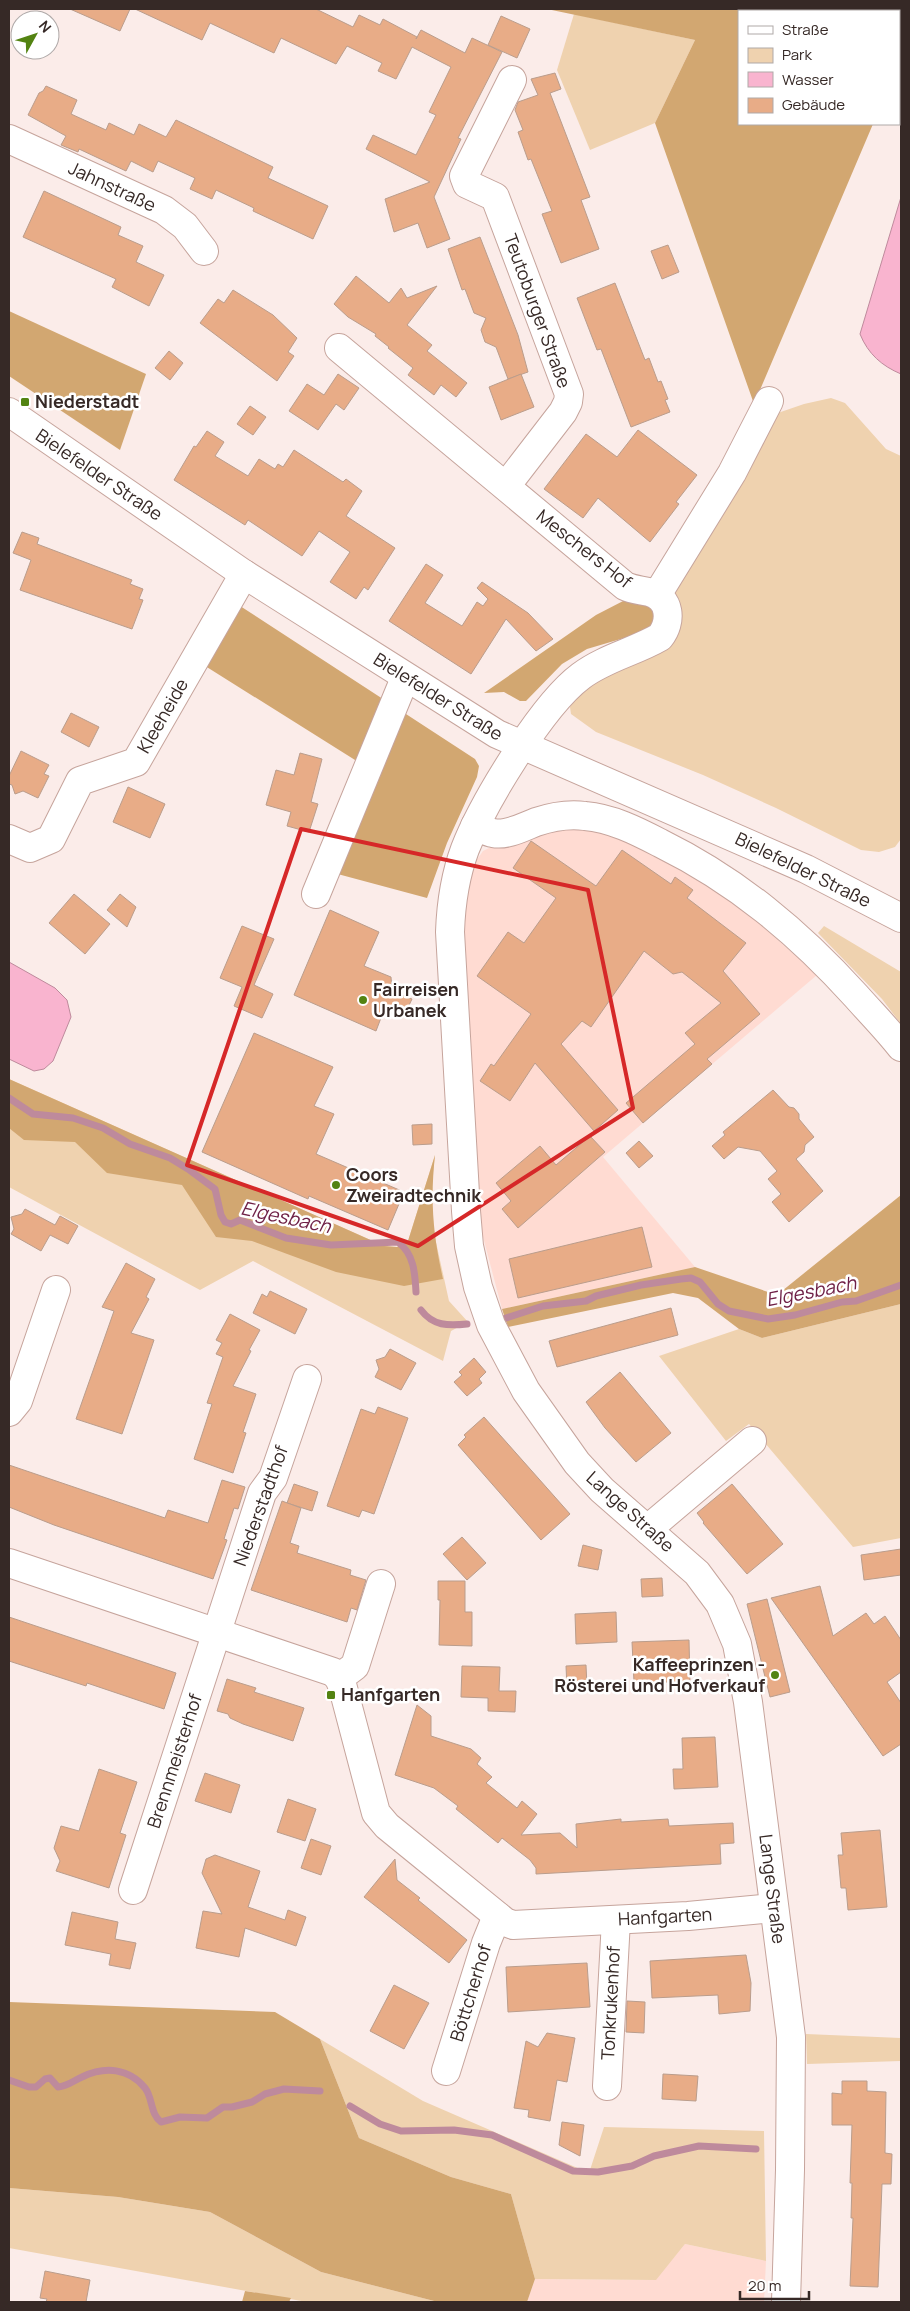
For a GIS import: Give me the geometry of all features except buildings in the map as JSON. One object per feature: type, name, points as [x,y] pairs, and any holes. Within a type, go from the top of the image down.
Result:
[{"type":"street","name":"Teutoburger Straße","points":[[506,486],[563,412],[568,402],[568,394],[495,197],[467,184],[464,176],[512,80]]},
{"type":"street","name":"Jahnstraße","points":[[9,139],[164,210],[185,226],[204,251]]},
{"type":"street","name":"Meschers Hof","points":[[339,348],[625,586],[657,595]]},
{"type":"street","points":[[522,747],[554,703],[582,675],[617,656],[660,637],[667,628],[668,615],[665,605],[657,595],[732,473],[769,401]]},
{"type":"street","name":"Bielefelder Straße","points":[[9,412],[244,574],[473,721],[522,747],[806,868],[901,918]]},
{"type":"street","name":"Kleeheide","points":[[9,838],[30,848],[51,839],[80,781],[136,762],[244,574]]},
{"type":"street","points":[[316,894],[405,678]]},
{"type":"street","name":"Lange Straße","points":[[522,747],[475,826],[457,874],[451,904],[450,932],[469,1246],[478,1287],[499,1342],[526,1391],[551,1430],[577,1463],[602,1490],[697,1573],[720,1604],[738,1644],[748,1702],[791,2037],[790,2170],[786,2302]]},
{"type":"street","points":[[475,826],[493,833],[500,833],[546,820],[585,816],[619,824],[689,857],[759,903],[795,935],[842,980],[901,1047]]},
{"type":"street","points":[[9,1412],[18,1401],[56,1290]]},
{"type":"street","name":"Niederstadthof","points":[[217,1632],[262,1493],[273,1478],[307,1379]]},
{"type":"street","points":[[649,1531],[655,1523],[752,1441]]},
{"type":"street","points":[[9,1563],[333,1672],[339,1678],[355,1666],[381,1584]]},
{"type":"street","name":"Brennmeisterhof","points":[[134,1890],[217,1632]]},
{"type":"street","name":"Hanfgarten","points":[[339,1678],[376,1813],[387,1826],[497,1916],[513,1925],[688,1916],[774,1908]]},
{"type":"street","name":"Böttcherhof","points":[[446,2071],[486,1943],[497,1916]]},
{"type":"street","name":"Tonkrukenhof","points":[[607,2086],[616,1920]]},
{"type":"highlighted area","points":[[301,829],[588,890],[633,1108],[418,1246],[187,1165]]},
{"type":"shaded area","points":[[547,9],[888,9],[738,10],[738,125],[873,125],[754,404],[655,123],[695,40]]},
{"type":"shaded area","points":[[9,311],[146,374],[120,450],[9,376]]},
{"type":"shaded area","points":[[627,599],[652,607],[655,622],[641,633],[587,649],[562,664],[526,701],[520,701],[504,692],[484,693],[596,615]]},
{"type":"shaded area","points":[[237,604],[475,759],[479,766],[477,777],[447,843],[427,898],[319,869],[363,765],[202,664]]},
{"type":"shaded area","points":[[582,824],[636,841],[686,869],[742,908],[817,975],[603,1157],[695,1267],[502,1309],[482,1233],[476,1192],[461,926],[467,890],[476,861],[483,851],[507,839]]},
{"type":"shaded area","points":[[9,1079],[384,1246],[397,1247],[408,1241],[435,1155],[433,1218],[443,1279],[404,1286],[336,1272],[252,1241],[216,1237],[182,1185],[107,1173],[75,1142],[24,1140],[9,1128]]},
{"type":"shaded area","points":[[901,1195],[901,1304],[762,1338],[739,1329],[698,1298],[673,1293],[508,1327],[502,1309],[695,1267],[777,1295]]},
{"type":"shaded area","points":[[9,2002],[275,2012],[320,2039],[359,2138],[451,2177],[511,2194],[535,2279],[527,2302],[438,2302],[321,2272],[210,2212],[118,2197],[9,2188]]},
{"type":"shaded area","points":[[685,2244],[766,2261],[764,2302],[527,2302],[535,2279],[655,2280]]},
{"type":"shaded area","points":[[245,2291],[291,2298],[289,2302],[242,2302]]},
{"type":"green space","points":[[574,14],[695,40],[655,123],[590,150],[557,70]]},
{"type":"green space","points":[[831,398],[845,403],[886,449],[901,456],[901,839],[895,847],[879,852],[861,850],[703,775],[596,732],[571,714],[570,707],[572,700],[672,596],[772,415],[804,404]]},
{"type":"green space","points":[[824,926],[901,972],[901,1024],[882,999],[818,933]]},
{"type":"green space","points":[[9,1079],[384,1246],[397,1247],[408,1241],[435,1155],[431,1190],[434,1233],[449,1301],[468,1322],[451,1331],[443,1361],[253,1261],[200,1290],[9,1187]]},
{"type":"green space","points":[[901,1304],[901,1538],[853,1547],[749,1424],[726,1441],[659,1356],[739,1329],[762,1338]]},
{"type":"green space","points":[[806,2034],[901,2038],[901,2061],[807,2064]]},
{"type":"green space","points":[[320,2039],[423,2101],[589,2173],[604,2127],[764,2131],[766,2261],[685,2244],[656,2280],[535,2279],[511,2194],[451,2177],[359,2138]]},
{"type":"green space","points":[[9,2188],[118,2197],[210,2212],[321,2272],[438,2302],[307,2302],[9,2248]]},
{"type":"water","points":[[901,197],[901,374],[876,358],[867,348],[860,334]]},
{"type":"water","points":[[9,962],[55,988],[67,1000],[71,1017],[53,1061],[44,1069],[34,1071],[9,1059]]},
{"type":"waterway","name":"Elgesbach","points":[[9,1098],[33,1114],[73,1118],[103,1128],[130,1144],[170,1158],[215,1189],[221,1215],[225,1222],[231,1224],[240,1220],[286,1238],[331,1245],[398,1242],[407,1252],[413,1264],[416,1292]]},
{"type":"waterway","name":"Elgesbach","points":[[503,1319],[543,1306],[586,1301],[596,1296],[641,1285],[691,1278],[700,1282],[718,1304],[729,1311],[768,1319],[795,1315],[842,1302],[856,1301],[901,1285]]},
{"type":"waterway","name":"Elgesbach","points":[[421,1310],[431,1319],[441,1324],[467,1324]]},
{"type":"waterway","points":[[9,2080],[29,2087],[36,2087],[45,2079],[50,2078],[58,2087],[65,2086],[99,2071],[108,2070],[124,2073],[132,2076],[145,2088],[155,2115],[161,2122],[180,2117],[207,2118],[223,2107],[232,2107],[252,2102],[265,2094],[284,2089],[320,2091]]},
{"type":"waterway","points":[[350,2106],[380,2124],[401,2131],[454,2130],[492,2135],[573,2171],[598,2172],[632,2166],[654,2156],[699,2146],[756,2149]]},
{"type":"place","name":"Niederstadt","points":[[25,402]]},
{"type":"place","name":"Fairreisen Urbanek","points":[[363,1000]]},
{"type":"place","name":"Coors Zweiradtechnik","points":[[336,1185]]},
{"type":"place","name":"Kaffeeprinzen - Rösterei und Hofverkauf","points":[[775,1675]]},
{"type":"place","name":"Hanfgarten","points":[[331,1695]]}]
